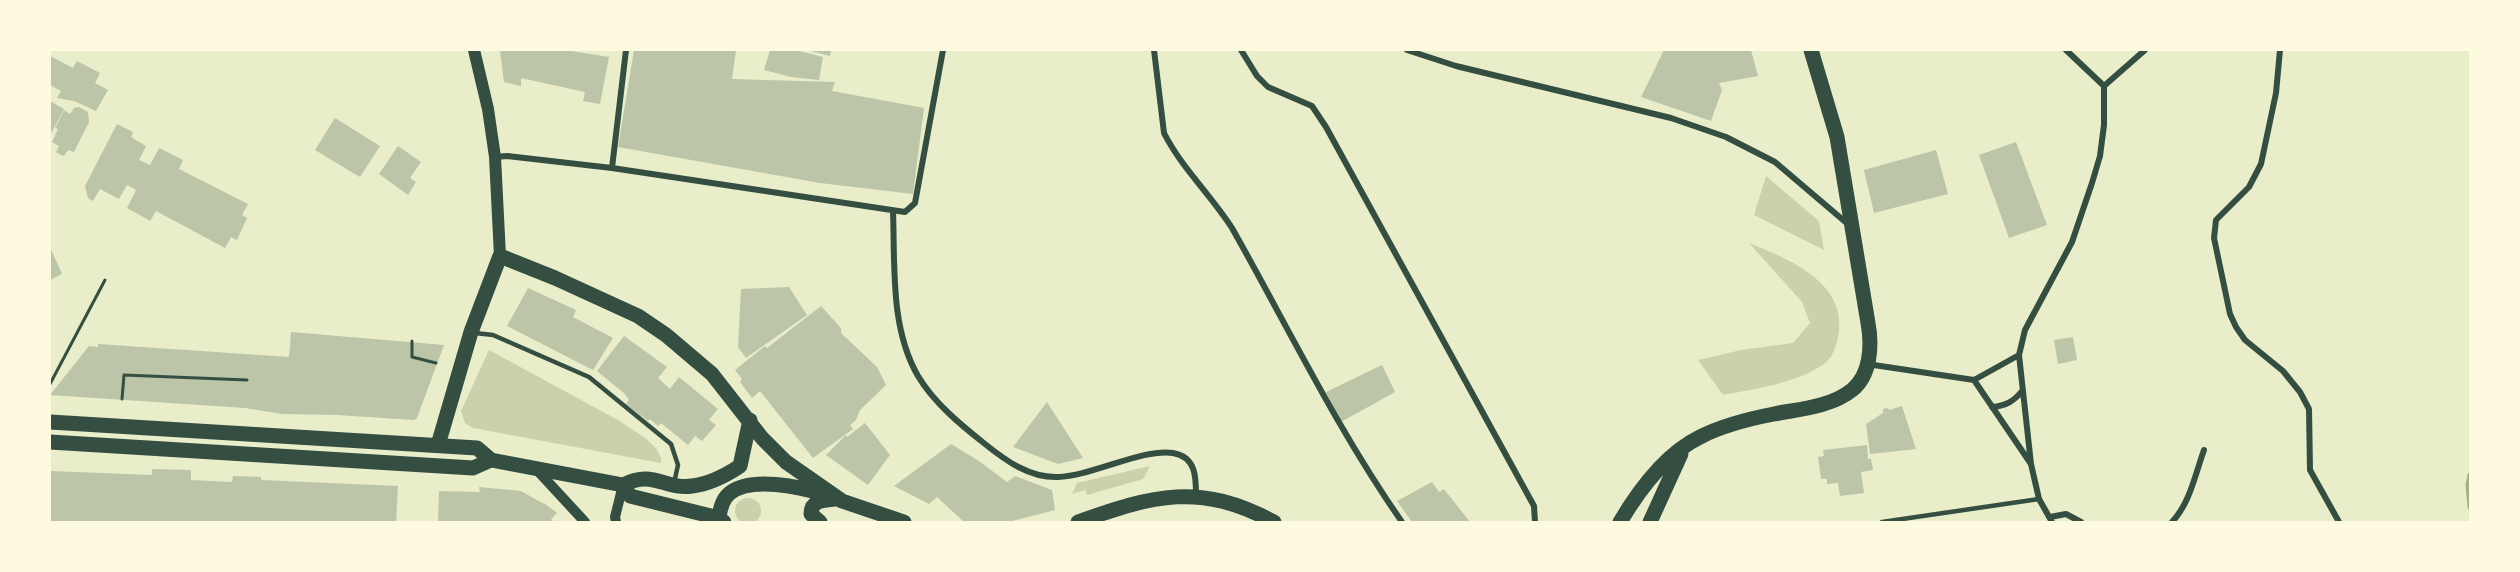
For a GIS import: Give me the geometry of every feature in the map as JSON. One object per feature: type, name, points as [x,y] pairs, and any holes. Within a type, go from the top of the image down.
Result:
[{"type":"main road","points":[[438,445],[471,332],[500,256],[495,157],[488,109],[474,50]]},
{"type":"main road","points":[[1620,522],[1634,498],[1685,446],[1723,426],[1798,410],[1841,397],[1860,381],[1867,364],[1871,341],[1837,137],[1811,50]]},
{"type":"main road","points":[[500,256],[638,316],[666,335],[712,374],[774,452],[838,498]]},
{"type":"main road","points":[[50,422],[477,448],[490,460],[623,485],[638,477],[690,487],[715,481],[740,466],[750,420]]},
{"type":"main road","points":[[50,442],[473,468],[490,460]]},
{"type":"main road","points":[[1650,522],[1685,446]]},
{"type":"main road","points":[[623,485],[630,496],[722,520],[724,499],[731,492],[750,486],[791,485],[838,498],[904,522]]},
{"type":"main road","points":[[1634,498],[1649,491],[1657,496],[1658,502]]},
{"type":"main road","points":[[1078,522],[1157,498],[1196,496],[1230,504],[1274,522]]},
{"type":"main road","points":[[820,522],[811,514],[816,502],[838,498]]},
{"type":"street","points":[[612,168],[626,50]]},
{"type":"street","points":[[495,157],[507,156],[612,168],[905,212],[915,203],[943,50]]},
{"type":"street","points":[[1154,50],[1164,133],[1170,145],[1219,207],[1232,228],[1342,430],[1372,481],[1402,522]]},
{"type":"street","points":[[1241,50],[1257,76],[1268,87],[1312,106],[1326,127],[1534,506],[1535,522]]},
{"type":"street","points":[[1407,50],[1456,66],[1671,118],[1726,137],[1775,162],[1852,228]]},
{"type":"street","points":[[2066,50],[2104,86],[2104,125],[2100,156],[2072,242],[2025,330],[2019,355],[2031,464],[2039,499],[2051,520],[2066,514],[2081,522]]},
{"type":"street","points":[[2104,86],[2145,50]]},
{"type":"street","points":[[2280,50],[2276,93],[2261,164],[2249,187],[2216,220],[2214,238],[2230,314],[2236,327],[2245,340],[2283,371],[2300,392],[2309,409],[2310,470],[2339,522]]},
{"type":"street","points":[[893,211],[897,298],[905,344],[918,377],[940,405],[1007,462],[1034,473],[1056,477],[1071,476],[1155,454],[1173,453],[1190,460],[1193,465],[1196,496]]},
{"type":"street","points":[[1867,364],[1974,380],[2019,355]]},
{"type":"street","points":[[1974,380],[2031,464]]},
{"type":"street","points":[[1992,407],[2002,406],[2014,400],[2022,390]]},
{"type":"street","points":[[2172,522],[2181,513],[2187,501],[2204,450]]},
{"type":"street","points":[[536,469],[585,522]]},
{"type":"street","points":[[616,522],[615,517],[623,485]]},
{"type":"lane","points":[[471,332],[493,335],[589,377],[671,444],[678,465],[674,483]]},
{"type":"lane","points":[[1882,522],[2039,499]]},
{"type":"path","points":[[50,384],[105,280]]},
{"type":"path","points":[[412,341],[412,357],[436,363]]},
{"type":"path","points":[[122,399],[124,375],[247,380]]},
{"type":"green space","points":[[1766,176],[1819,221],[1824,250],[1754,215]]},
{"type":"green space","points":[[1749,243],[1780,256],[1811,274],[1833,299],[1838,314],[1839,332],[1833,354],[1813,371],[1775,384],[1723,395],[1698,360],[1741,350],[1793,343],[1810,323],[1802,302]]},
{"type":"green space","points":[[489,350],[618,420],[644,437],[656,448],[661,463],[473,428],[465,423],[461,411]]},
{"type":"green space","points":[[1150,466],[1143,479],[1087,495],[1085,490],[1072,494],[1077,483]]},
{"type":"green space","points":[[748,498],[757,502],[761,511],[757,520],[748,524],[739,520],[735,511],[739,502]]},
{"type":"building","points":[[500,50],[565,50],[609,57],[600,104],[583,101],[585,92],[521,78],[521,86],[504,82]]},
{"type":"building","points":[[634,50],[736,50],[732,79],[835,82],[832,91],[924,108],[913,194],[820,183],[618,147]]},
{"type":"building","points":[[770,50],[795,50],[823,57],[819,80],[791,77],[764,70]]},
{"type":"building","points":[[807,50],[831,50],[830,56]]},
{"type":"building","points":[[1664,50],[1751,50],[1758,76],[1719,83],[1722,90],[1711,121],[1641,97]]},
{"type":"building","points":[[50,56],[73,68],[77,61],[100,73],[95,83],[108,90],[96,111],[74,101],[57,98],[61,91],[50,85]]},
{"type":"building","points":[[50,101],[64,109],[50,135]]},
{"type":"building","points":[[79,107],[88,112],[89,122],[74,152],[68,150],[64,156],[56,152],[59,146],[52,142],[58,129],[55,128],[64,110],[70,114],[74,108]]},
{"type":"building","points":[[335,118],[380,146],[360,177],[315,150]]},
{"type":"building","points":[[117,124],[133,132],[131,137],[146,146],[139,160],[150,165],[159,148],[183,160],[179,169],[248,204],[242,215],[247,218],[237,240],[231,237],[225,248],[156,211],[150,221],[127,208],[136,190],[127,185],[119,199],[100,189],[93,201],[88,198],[85,186]]},
{"type":"building","points":[[2016,142],[2047,225],[2009,238],[1979,155]]},
{"type":"building","points":[[398,146],[421,162],[410,178],[416,182],[408,195],[379,174]]},
{"type":"building","points":[[1936,150],[1948,194],[1874,213],[1864,170]]},
{"type":"building","points":[[50,247],[62,274],[50,280]]},
{"type":"building","points":[[789,287],[807,315],[746,358],[738,347],[741,289]]},
{"type":"building","points":[[528,288],[576,310],[573,317],[613,338],[593,370],[507,326]]},
{"type":"building","points":[[821,306],[841,328],[841,333],[877,367],[886,385],[860,410],[856,420],[850,425],[853,429],[813,458],[760,391],[752,398],[740,382],[742,379],[735,370]]},
{"type":"building","points":[[291,332],[444,345],[417,418],[414,420],[282,414],[245,408],[50,395],[89,346],[98,347],[98,344],[289,357]]},
{"type":"building","points":[[624,336],[667,367],[658,378],[670,389],[679,377],[718,409],[709,420],[716,425],[702,441],[695,436],[688,445],[661,423],[658,426],[650,419],[648,421],[626,404],[629,400],[625,394],[597,371]]},
{"type":"building","points":[[2073,337],[2077,360],[2058,364],[2054,340]]},
{"type":"building","points":[[1382,365],[1395,392],[1341,422],[1326,392]]},
{"type":"building","points":[[1047,402],[1083,458],[1058,464],[1013,447]]},
{"type":"building","points":[[1902,406],[1916,449],[1870,454],[1866,424],[1883,413],[1883,409],[1888,408],[1889,410]]},
{"type":"building","points":[[865,423],[890,455],[868,485],[826,455],[846,435],[847,437]]},
{"type":"building","points":[[951,444],[1007,482],[1015,476],[1052,490],[1055,510],[1008,522],[964,522],[937,497],[929,504],[894,486]]},
{"type":"building","points":[[1867,445],[1868,459],[1871,459],[1873,470],[1861,472],[1864,493],[1840,496],[1838,483],[1827,484],[1827,479],[1821,479],[1818,457],[1824,456],[1823,450]]},
{"type":"building","points":[[152,469],[191,470],[191,480],[232,482],[233,476],[261,477],[261,480],[398,486],[396,522],[50,522],[50,471],[152,475]]},
{"type":"building","points":[[1432,482],[1439,492],[1444,489],[1470,522],[1412,522],[1397,501]]},
{"type":"building","points":[[479,487],[521,491],[557,513],[551,519],[554,522],[438,522],[439,491],[480,492]]},
{"type":"waterway","points":[[2470,475],[2468,485],[2470,507]]}]
